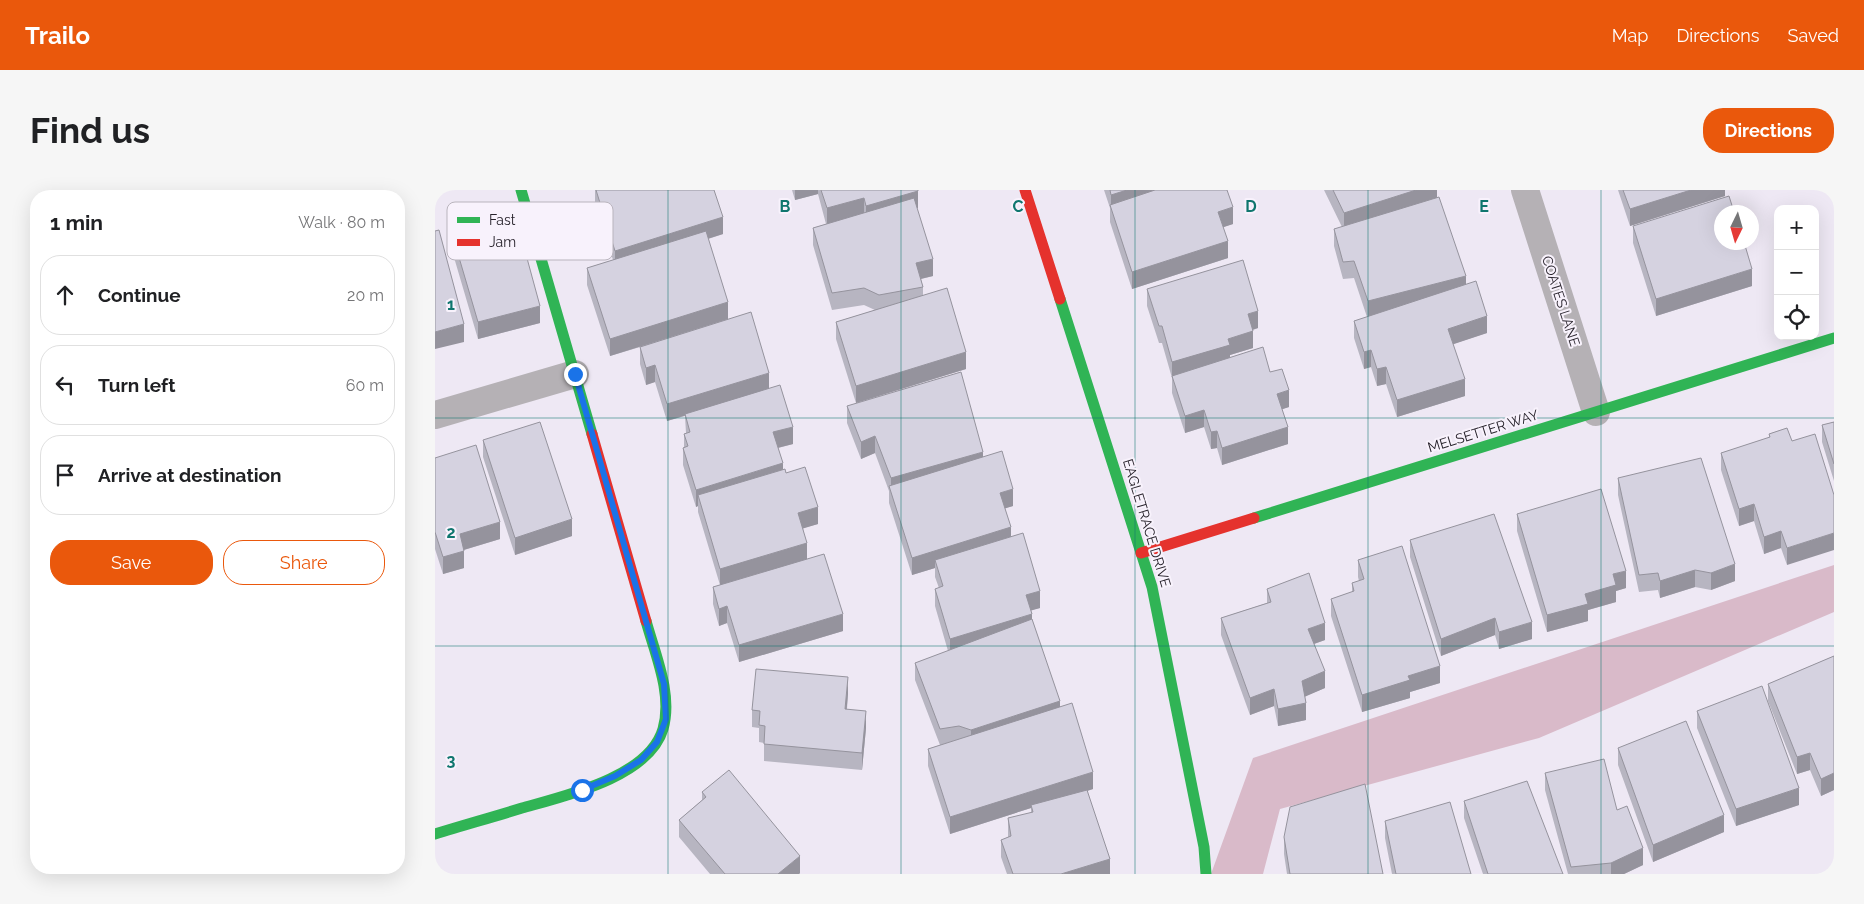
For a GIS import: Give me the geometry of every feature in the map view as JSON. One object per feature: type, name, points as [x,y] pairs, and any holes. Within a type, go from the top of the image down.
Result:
[{"type":"street","points":[[521,190],[525,202]]},
{"type":"street","name":"EAGLETRACE DRIVE","points":[[1025,190],[1154,596],[1204,847],[1206,874]]},
{"type":"street","name":"COATES LANE","points":[[1525,190],[1596,412]]},
{"type":"street","points":[[435,834],[582,790],[615,776],[641,760],[657,742],[666,719],[664,684],[542,260]]},
{"type":"street","name":"MELSETTER WAY","points":[[1141,553],[1834,338]]},
{"type":"street","points":[[435,415],[575,374]]},
{"type":"shaded area","points":[[1834,565],[1834,612],[1539,738],[1280,809],[1263,874],[1211,874],[1253,758]]},
{"type":"building","points":[[596,190],[714,190],[723,217],[615,251],[613,245],[613,202],[600,202]]},
{"type":"building","points":[[821,190],[918,191],[866,206],[864,198],[827,208]]},
{"type":"building","points":[[1110,190],[1127,190],[1111,195]]},
{"type":"building","points":[[1155,190],[1227,190],[1233,207],[1218,212],[1228,241],[1132,272],[1110,205]]},
{"type":"building","points":[[1333,190],[1416,190],[1344,213]]},
{"type":"building","points":[[1623,190],[1691,190],[1630,209]]},
{"type":"building","points":[[1729,196],[1732,205],[1714,205],[1714,250],[1746,250],[1752,269],[1656,299],[1633,226]]},
{"type":"building","points":[[1439,197],[1466,276],[1368,301],[1354,261],[1343,262],[1334,229]]},
{"type":"building","points":[[914,198],[933,259],[916,263],[923,287],[879,295],[864,288],[832,293],[813,228]]},
{"type":"building","points":[[439,230],[464,324],[435,332],[435,231]]},
{"type":"building","points":[[706,231],[728,302],[610,339],[587,268]]},
{"type":"building","points":[[460,260],[527,260],[540,306],[478,322]]},
{"type":"building","points":[[1243,260],[1258,311],[1248,314],[1253,331],[1228,339],[1230,345],[1172,362],[1162,326],[1159,326],[1147,289]]},
{"type":"building","points":[[1476,281],[1487,316],[1448,329],[1465,379],[1397,400],[1386,367],[1377,369],[1371,350],[1364,352],[1354,321]]},
{"type":"building","points":[[947,288],[966,352],[856,386],[836,322]]},
{"type":"building","points":[[751,312],[769,373],[667,404],[655,365],[646,368],[640,347]]},
{"type":"building","points":[[1263,347],[1270,372],[1282,369],[1289,390],[1277,394],[1288,427],[1222,448],[1217,431],[1211,432],[1204,410],[1185,416],[1172,376]]},
{"type":"building","points":[[961,372],[983,452],[891,478],[875,436],[861,442],[847,406]]},
{"type":"building","points":[[780,385],[793,427],[773,432],[783,463],[696,490],[683,448],[688,446],[684,434],[690,432],[685,414]]},
{"type":"building","points":[[540,422],[572,519],[515,538],[483,440]]},
{"type":"building","points":[[1834,422],[1834,464],[1822,425]]},
{"type":"building","points":[[1787,428],[1792,441],[1815,434],[1834,495],[1834,533],[1787,548],[1781,531],[1764,537],[1754,504],[1739,509],[1721,453],[1770,437],[1769,434]]},
{"type":"building","points":[[476,445],[500,522],[460,534],[464,551],[443,557],[435,532],[435,458]]},
{"type":"building","points":[[1002,451],[1013,489],[1000,493],[1011,527],[912,558],[889,486]]},
{"type":"building","points":[[1701,458],[1735,564],[1711,573],[1695,570],[1660,581],[1658,573],[1639,575],[1618,478]]},
{"type":"building","points":[[805,467],[818,507],[798,513],[807,543],[720,569],[698,495],[785,469],[786,473]]},
{"type":"building","points":[[1601,489],[1626,571],[1613,574],[1616,585],[1585,594],[1588,604],[1547,615],[1517,514]]},
{"type":"building","points":[[1494,514],[1532,622],[1499,632],[1495,618],[1441,639],[1410,540]]},
{"type":"building","points":[[1023,533],[1040,591],[1026,595],[1032,614],[950,639],[935,589],[943,586],[935,560]]},
{"type":"building","points":[[1402,546],[1440,666],[1408,676],[1410,680],[1362,695],[1331,599],[1354,591],[1352,583],[1364,579],[1358,560]]},
{"type":"building","points":[[824,554],[843,614],[739,645],[727,606],[719,609],[713,587]]},
{"type":"building","points":[[1309,573],[1325,623],[1308,629],[1325,671],[1302,681],[1306,703],[1278,709],[1274,689],[1250,698],[1221,618],[1271,602],[1267,589]]},
{"type":"building","points":[[1032,619],[1060,701],[971,730],[959,726],[940,729],[915,663]]},
{"type":"building","points":[[1834,656],[1834,773],[1821,779],[1810,753],[1797,757],[1768,684]]},
{"type":"building","points":[[756,669],[848,677],[845,709],[866,711],[862,753],[764,744],[765,726],[759,725],[760,711],[752,710]]},
{"type":"building","points":[[1762,686],[1799,788],[1736,809],[1697,711]]},
{"type":"building","points":[[1072,703],[1093,772],[950,817],[928,749]]},
{"type":"building","points":[[1686,721],[1724,815],[1653,845],[1618,748]]},
{"type":"building","points":[[1604,759],[1617,810],[1627,806],[1643,848],[1611,863],[1571,867],[1545,773]]},
{"type":"building","points":[[729,770],[800,856],[778,874],[725,874],[679,820],[706,797],[702,792]]},
{"type":"building","points":[[1527,781],[1563,874],[1488,874],[1464,801]]},
{"type":"building","points":[[1365,784],[1383,874],[1290,874],[1284,837],[1290,807]]},
{"type":"building","points":[[1087,790],[1110,859],[1061,874],[1013,874],[1001,840],[1011,836],[1008,818],[1033,812],[1031,805]]},
{"type":"building","points":[[1450,802],[1471,874],[1396,874],[1385,821]]},
{"type":"traffic: fast","points":[[521,190],[524,202]]},
{"type":"traffic: fast","points":[[541,260],[592,434]]},
{"type":"traffic: fast","points":[[1060,299],[1152,587],[1204,847],[1206,874]]},
{"type":"traffic: fast","points":[[1254,518],[1834,338]]},
{"type":"traffic: fast","points":[[435,834],[560,797],[603,782],[624,772],[641,760],[655,746],[663,729],[666,716],[666,702],[662,674],[646,621]]},
{"type":"traffic: jam","points":[[1025,190],[1060,299]]},
{"type":"traffic: jam","points":[[592,434],[646,621]]},
{"type":"traffic: jam","points":[[1141,553],[1254,518]]},
{"type":"route","points":[[575,374],[664,684],[666,719],[657,742],[641,760],[615,776],[582,790]]}]
